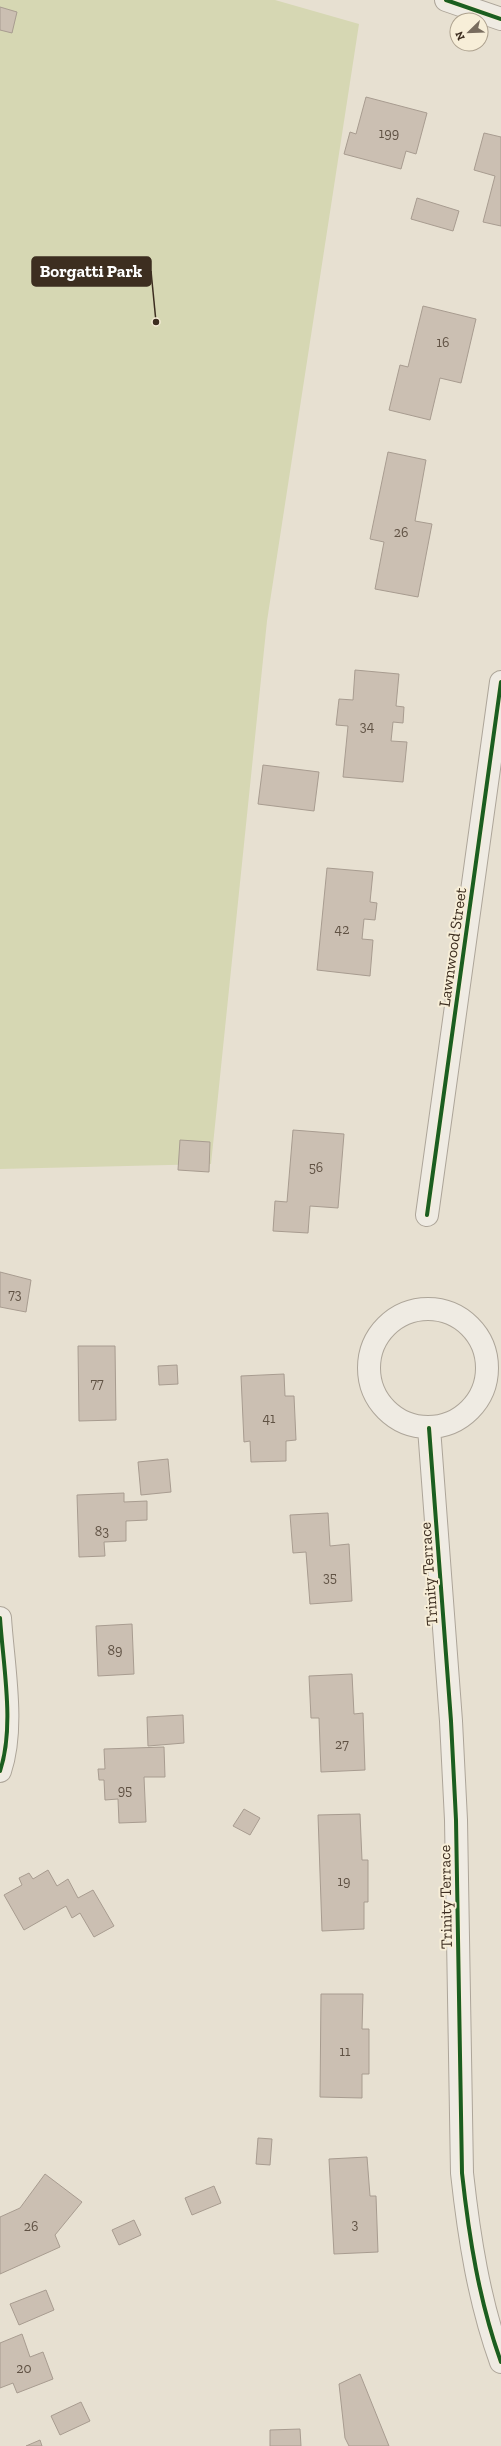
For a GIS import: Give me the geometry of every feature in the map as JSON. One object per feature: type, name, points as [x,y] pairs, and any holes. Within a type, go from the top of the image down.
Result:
[{"type":"street","points":[[446,0],[501,19]]},
{"type":"street","name":"Lawnwood Street","points":[[427,1215],[501,682]]},
{"type":"street","points":[[430,1309],[454,1315],[472,1329],[484,1348],[487,1370],[482,1392],[470,1411],[451,1423],[429,1428],[403,1422],[391,1415],[374,1394],[369,1367],[375,1341],[392,1321],[417,1310],[430,1309]]},
{"type":"street","name":"Trinity Terrace","points":[[429,1428],[451,1721],[456,1820],[462,2173],[466,2213],[481,2299],[501,2362]]},
{"type":"street","points":[[0,1618],[7,1715],[4,1760],[0,1771]]},
{"type":"green space","points":[[0,0],[275,0],[359,24],[267,621],[211,1164],[0,1169]]},
{"type":"building","points":[[0,7],[17,12],[12,33],[0,30]]},
{"type":"building","points":[[366,97],[427,113],[416,154],[406,151],[401,169],[344,154],[350,132],[356,134]]},
{"type":"building","points":[[484,133],[501,137],[501,226],[483,222],[495,176],[474,170]]},
{"type":"building","points":[[417,198],[459,211],[453,231],[411,219]]},
{"type":"building","points":[[423,306],[476,319],[461,383],[440,378],[430,420],[389,410],[400,365],[408,367]]},
{"type":"building","points":[[388,452],[426,460],[415,521],[432,524],[418,597],[375,589],[384,542],[370,539]]},
{"type":"building","points":[[355,670],[399,674],[396,706],[404,707],[403,723],[393,722],[391,741],[407,742],[403,782],[343,777],[348,726],[336,725],[339,699],[353,700]]},
{"type":"building","points":[[263,765],[319,772],[314,811],[258,804]]},
{"type":"building","points":[[327,868],[373,872],[370,902],[377,903],[375,920],[364,919],[362,939],[373,940],[370,976],[317,970]]},
{"type":"building","points":[[293,1130],[344,1134],[338,1208],[310,1206],[308,1233],[273,1231],[275,1201],[287,1202]]},
{"type":"building","points":[[180,1140],[210,1142],[209,1172],[178,1170]]},
{"type":"building","points":[[0,1272],[31,1280],[26,1312],[0,1307]]},
{"type":"building","points":[[78,1346],[115,1346],[116,1420],[79,1421]]},
{"type":"building","points":[[177,1365],[178,1384],[159,1385],[158,1366]]},
{"type":"building","points":[[284,1374],[285,1396],[294,1396],[296,1440],[286,1441],[286,1461],[251,1462],[250,1441],[244,1442],[241,1376]]},
{"type":"building","points":[[168,1459],[171,1492],[141,1495],[138,1462]]},
{"type":"building","points":[[124,1493],[124,1502],[147,1501],[147,1520],[126,1521],[126,1541],[104,1542],[105,1556],[79,1557],[77,1495]]},
{"type":"building","points":[[328,1513],[330,1546],[349,1544],[352,1601],[310,1604],[306,1552],[293,1553],[290,1515]]},
{"type":"building","points":[[132,1624],[134,1674],[98,1676],[96,1626]]},
{"type":"building","points":[[352,1674],[354,1714],[363,1713],[365,1770],[321,1772],[319,1718],[311,1718],[309,1676]]},
{"type":"building","points":[[183,1715],[184,1743],[148,1746],[147,1717]]},
{"type":"building","points":[[164,1747],[165,1777],[144,1777],[146,1822],[119,1823],[118,1799],[105,1800],[104,1780],[99,1780],[98,1769],[105,1769],[104,1749]]},
{"type":"building","points":[[244,1809],[260,1818],[250,1835],[233,1826]]},
{"type":"building","points":[[360,1814],[362,1860],[368,1860],[368,1902],[364,1902],[364,1929],[322,1931],[318,1815]]},
{"type":"building","points":[[48,1870],[57,1886],[68,1879],[78,1898],[93,1890],[114,1926],[94,1937],[80,1913],[72,1918],[66,1906],[24,1930],[4,1895],[22,1885],[19,1878],[29,1873],[33,1879]]},
{"type":"building","points":[[321,1994],[363,1994],[362,2029],[369,2029],[369,2074],[362,2074],[362,2098],[320,2097]]},
{"type":"building","points":[[258,2138],[272,2139],[270,2165],[256,2164]]},
{"type":"building","points":[[367,2157],[370,2196],[376,2196],[378,2252],[334,2254],[329,2159]]},
{"type":"building","points":[[45,2174],[82,2202],[55,2235],[60,2247],[0,2274],[0,2217],[20,2208]]},
{"type":"building","points":[[214,2186],[221,2203],[192,2215],[185,2198]]},
{"type":"building","points":[[134,2220],[141,2235],[119,2245],[112,2230]]},
{"type":"building","points":[[46,2290],[54,2310],[19,2325],[10,2304]]},
{"type":"building","points":[[22,2334],[30,2357],[43,2352],[53,2379],[17,2393],[13,2383],[0,2388],[0,2343]]},
{"type":"building","points":[[360,2374],[389,2446],[349,2446],[345,2438],[339,2384]]},
{"type":"building","points":[[81,2402],[90,2421],[60,2435],[51,2416]]},
{"type":"building","points":[[300,2429],[301,2446],[270,2446],[270,2430]]},
{"type":"building","points":[[40,2440],[42,2446],[26,2446]]},
{"type":"cycle path","points":[[446,0],[501,19]]},
{"type":"cycle path","points":[[427,1215],[501,682]]},
{"type":"cycle path","points":[[429,1428],[451,1721],[456,1820],[462,2173],[476,2269],[493,2339],[501,2362]]},
{"type":"cycle path","points":[[0,1618],[7,1696],[7,1735],[0,1771]]},
{"type":"place","name":"Borgatti Park","points":[[156,322]]}]
